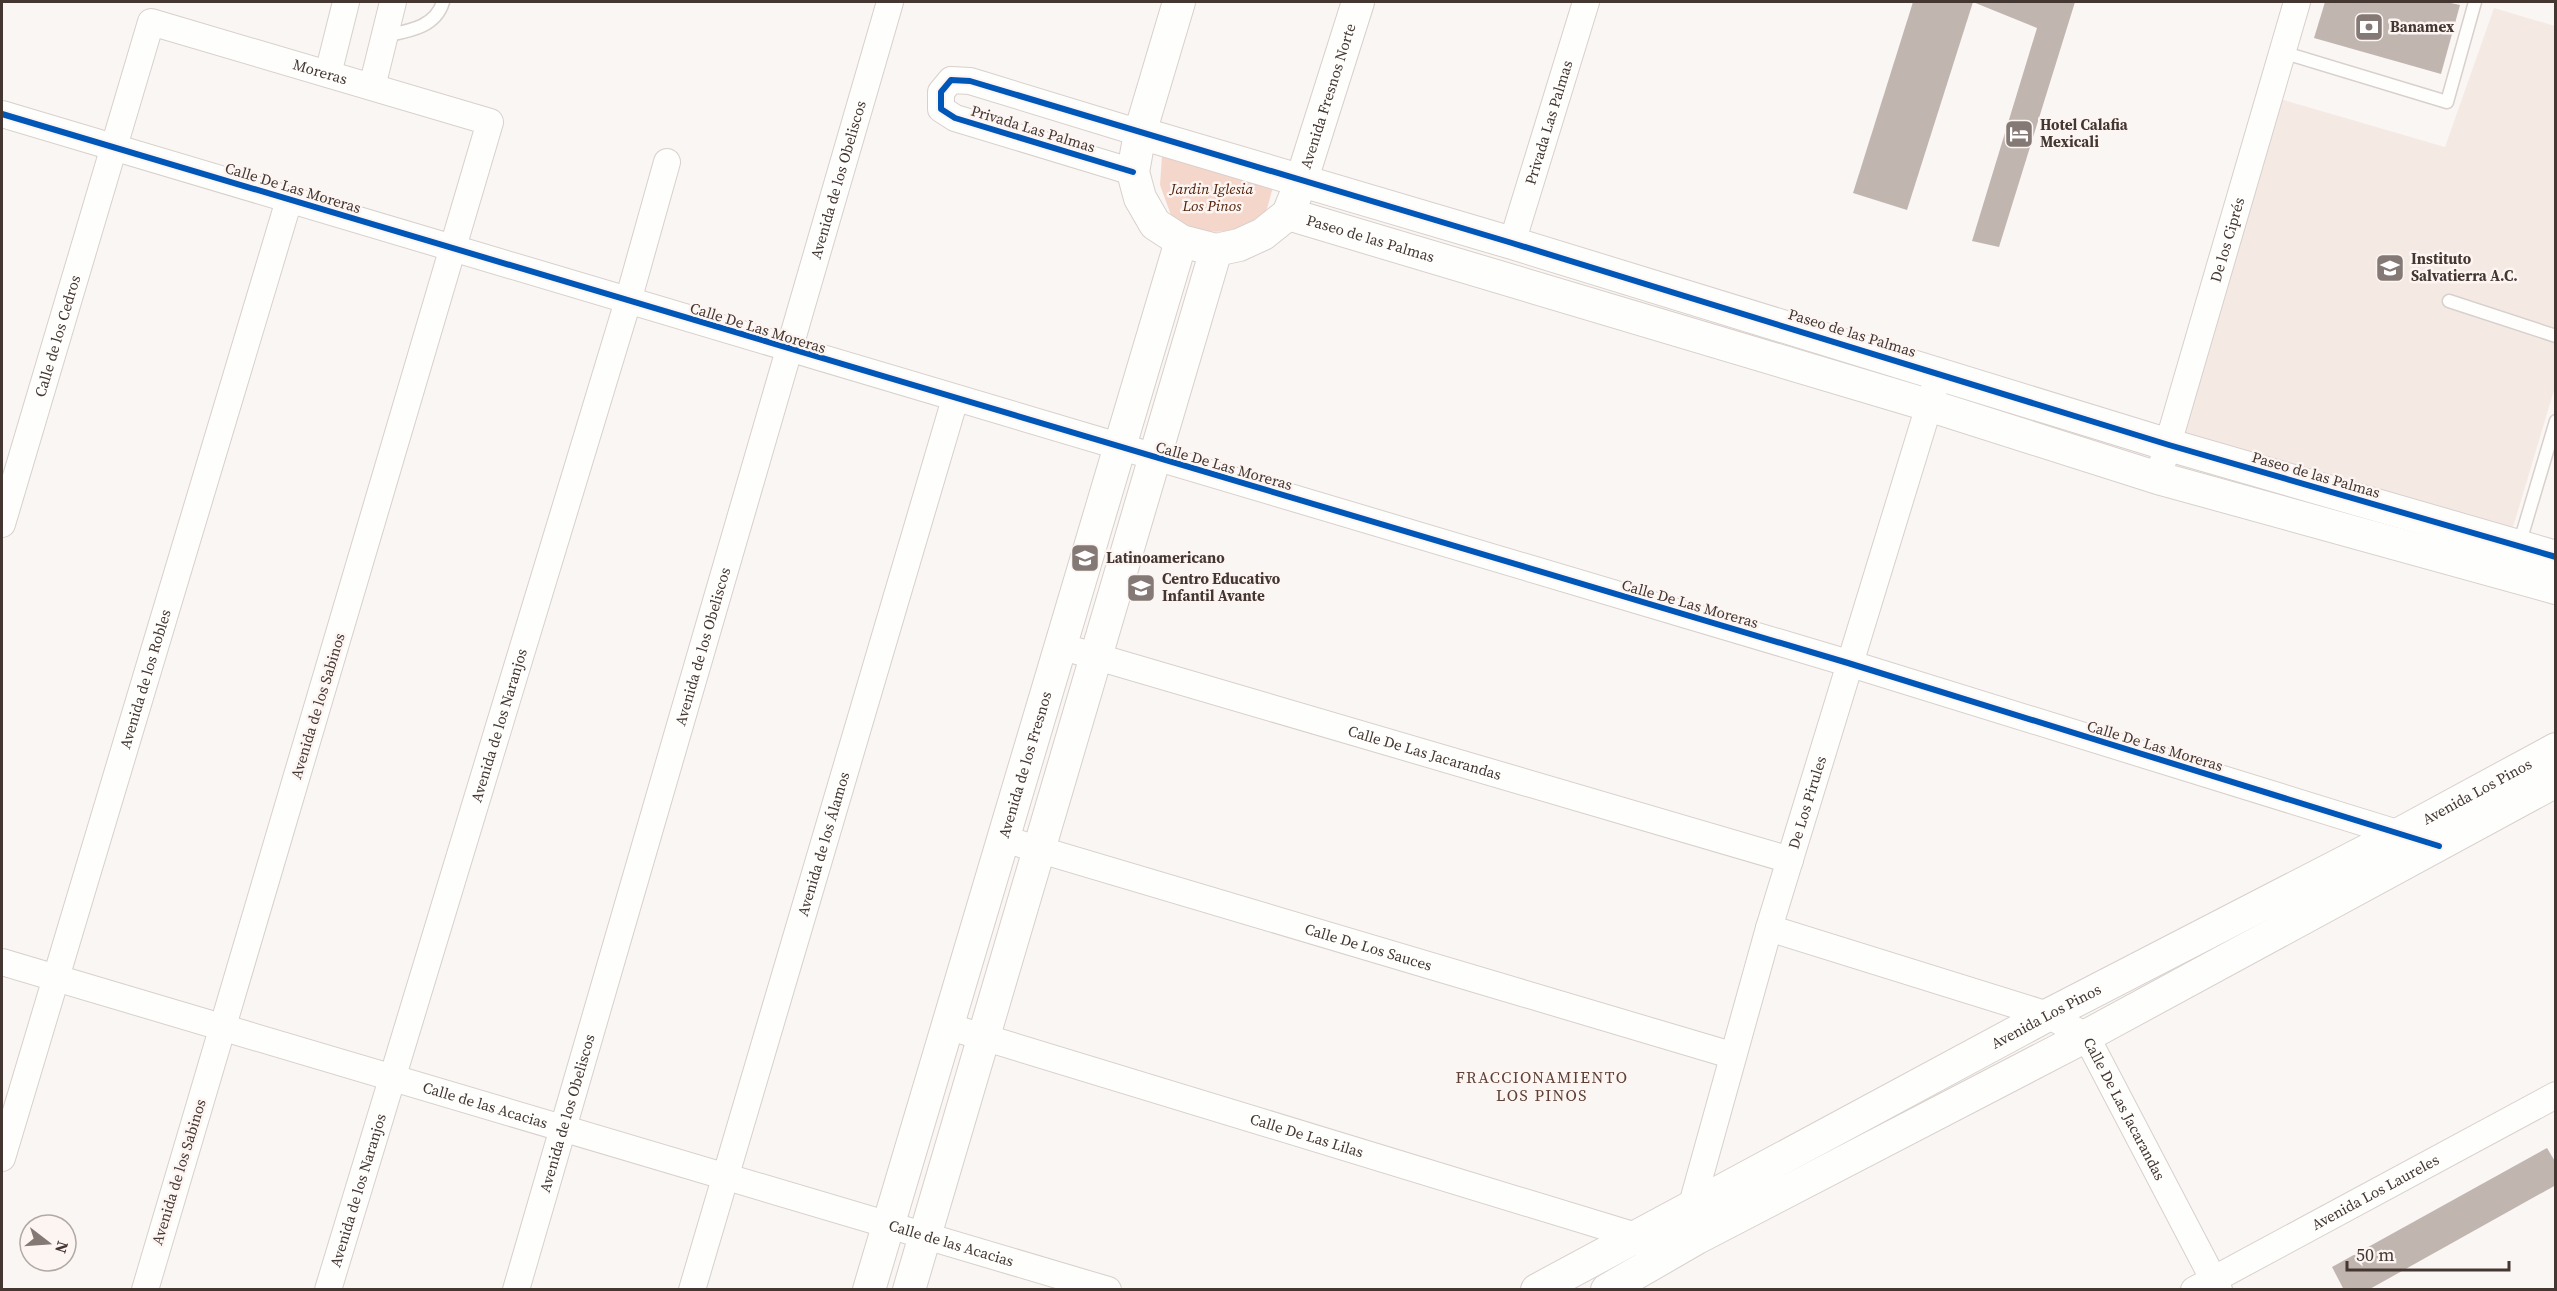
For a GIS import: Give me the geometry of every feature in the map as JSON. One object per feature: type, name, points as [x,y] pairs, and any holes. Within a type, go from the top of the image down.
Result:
[{"type":"street","points":[[328,74],[346,2]]},
{"type":"street","points":[[372,87],[393,2]]},
{"type":"street","name":"Avenida de los Obeliscos","points":[[516,1290],[565,1128],[890,2]]},
{"type":"street","points":[[1133,172],[1140,133],[1179,2]]},
{"type":"street","name":"Avenida Fresnos Norte","points":[[1133,172],[1140,198],[1155,224],[1181,241],[1216,250],[1239,245],[1263,234],[1288,214],[1302,182],[1358,2]]},
{"type":"street","name":"Privada Las Palmas","points":[[1512,243],[1586,2]]},
{"type":"street","name":"De los Ciprés","points":[[2158,478],[2297,2]]},
{"type":"street","name":"Moreras","points":[[151,22],[490,122]]},
{"type":"street","name":"Calle de los Cedros","points":[[2,524],[151,22]]},
{"type":"street","name":"Privada Las Palmas","points":[[1133,172],[955,118],[941,109],[941,92],[951,80],[969,81],[1140,133]]},
{"type":"street","name":"Calle De Las Moreras","points":[[2,114],[1848,663],[2439,846]]},
{"type":"street","name":"Avenida de los Sabinos","points":[[145,1290],[490,122]]},
{"type":"street","name":"Paseo de las Palmas","points":[[1140,133],[1512,243],[2169,445],[2556,557]]},
{"type":"street","name":"Avenida de los Naranjos","points":[[328,1290],[628,301],[667,162]]},
{"type":"street","name":"Avenida de los Robles","points":[[2,1158],[290,200]]},
{"type":"street","name":"Paseo de las Palmas","points":[[1288,214],[1928,405],[2158,478],[2556,588]]},
{"type":"street","name":"Avenida de los Fresnos","points":[[869,1290],[1181,241]]},
{"type":"street","points":[[909,1290],[1216,250]]},
{"type":"street","name":"De Los Pirules","points":[[1694,1223],[1731,1055],[1848,663],[1940,373]]},
{"type":"street","name":"Avenida de los Álamos","points":[[692,1290],[955,399]]},
{"type":"street","name":"Calle De Las Jacarandas","points":[[1059,646],[1790,860]]},
{"type":"street","name":"Avenida Los Pinos","points":[[1537,1290],[1647,1250],[2048,1015],[2399,834],[2556,749]]},
{"type":"street","name":"Avenida Los Pinos","points":[[1694,1223],[2086,1035],[2556,782]]},
{"type":"street","name":"Calle De Los Sauces","points":[[1004,839],[1731,1055]]},
{"type":"street","name":"Calle De Las Jacarandas","points":[[1769,928],[2048,1015],[2086,1035],[2209,1286]]},
{"type":"street","name":"Calle de las Acacias","points":[[2,962],[1108,1290]]},
{"type":"street","name":"Calle De Las Lilas","points":[[947,1026],[1647,1250]]},
{"type":"street","name":"Avenida Los Laureles","points":[[2209,1286],[2556,1095]]},
{"type":"street","name":"Avenida Los Pinos","points":[[1607,1290],[1647,1250]]},
{"type":"lane","points":[[384,36],[430,22],[441,10],[443,2]]},
{"type":"lane","points":[[2282,52],[2447,102],[2475,2]]},
{"type":"lane","points":[[2449,301],[2556,336]]},
{"type":"lane","points":[[2519,546],[2556,421]]},
{"type":"shaded area","name":"Instituto Salvatierra A.C.","points":[[2494,8],[2555,26],[2555,387],[2508,544],[2173,440],[2277,98],[2445,147]]},
{"type":"green space","name":"Jardin Iglesia Los Pinos","points":[[1175,149],[1273,187],[1265,216],[1240,227],[1219,232],[1198,229],[1172,218],[1160,185],[1162,156]]},
{"type":"building","points":[[1913,2],[1973,2],[1907,210],[1853,193]]},
{"type":"building","name":"Hotel Calafia Mexicali","points":[[1973,2],[2075,2],[1999,247],[1972,241],[2037,28]]},
{"type":"building","points":[[2325,2],[2446,2],[2460,5],[2441,74],[2314,38]]},
{"type":"building","points":[[2547,1148],[2556,1163],[2556,1185],[2368,1290],[2344,1290],[2332,1267]]},
{"type":"cycle path","points":[[1133,172],[955,118],[941,109],[941,92],[951,80],[970,81],[1512,243],[2169,445],[2556,557]]},
{"type":"cycle path","points":[[2,114],[1848,663],[2439,846]]},
{"type":"place","name":"Banamex","points":[[2369,27]]},
{"type":"place","name":"Hotel Calafia Mexicali","points":[[2019,134]]},
{"type":"place","name":"Instituto Salvatierra A.C.","points":[[2390,268]]},
{"type":"place","name":"Latinoamericano","points":[[1085,558]]},
{"type":"place","name":"Centro Educativo Infantil Avante","points":[[1141,588]]},
{"type":"district","name":"FRACCIONAMIENTO LOS PINOS","points":[[1542,1086]]}]
